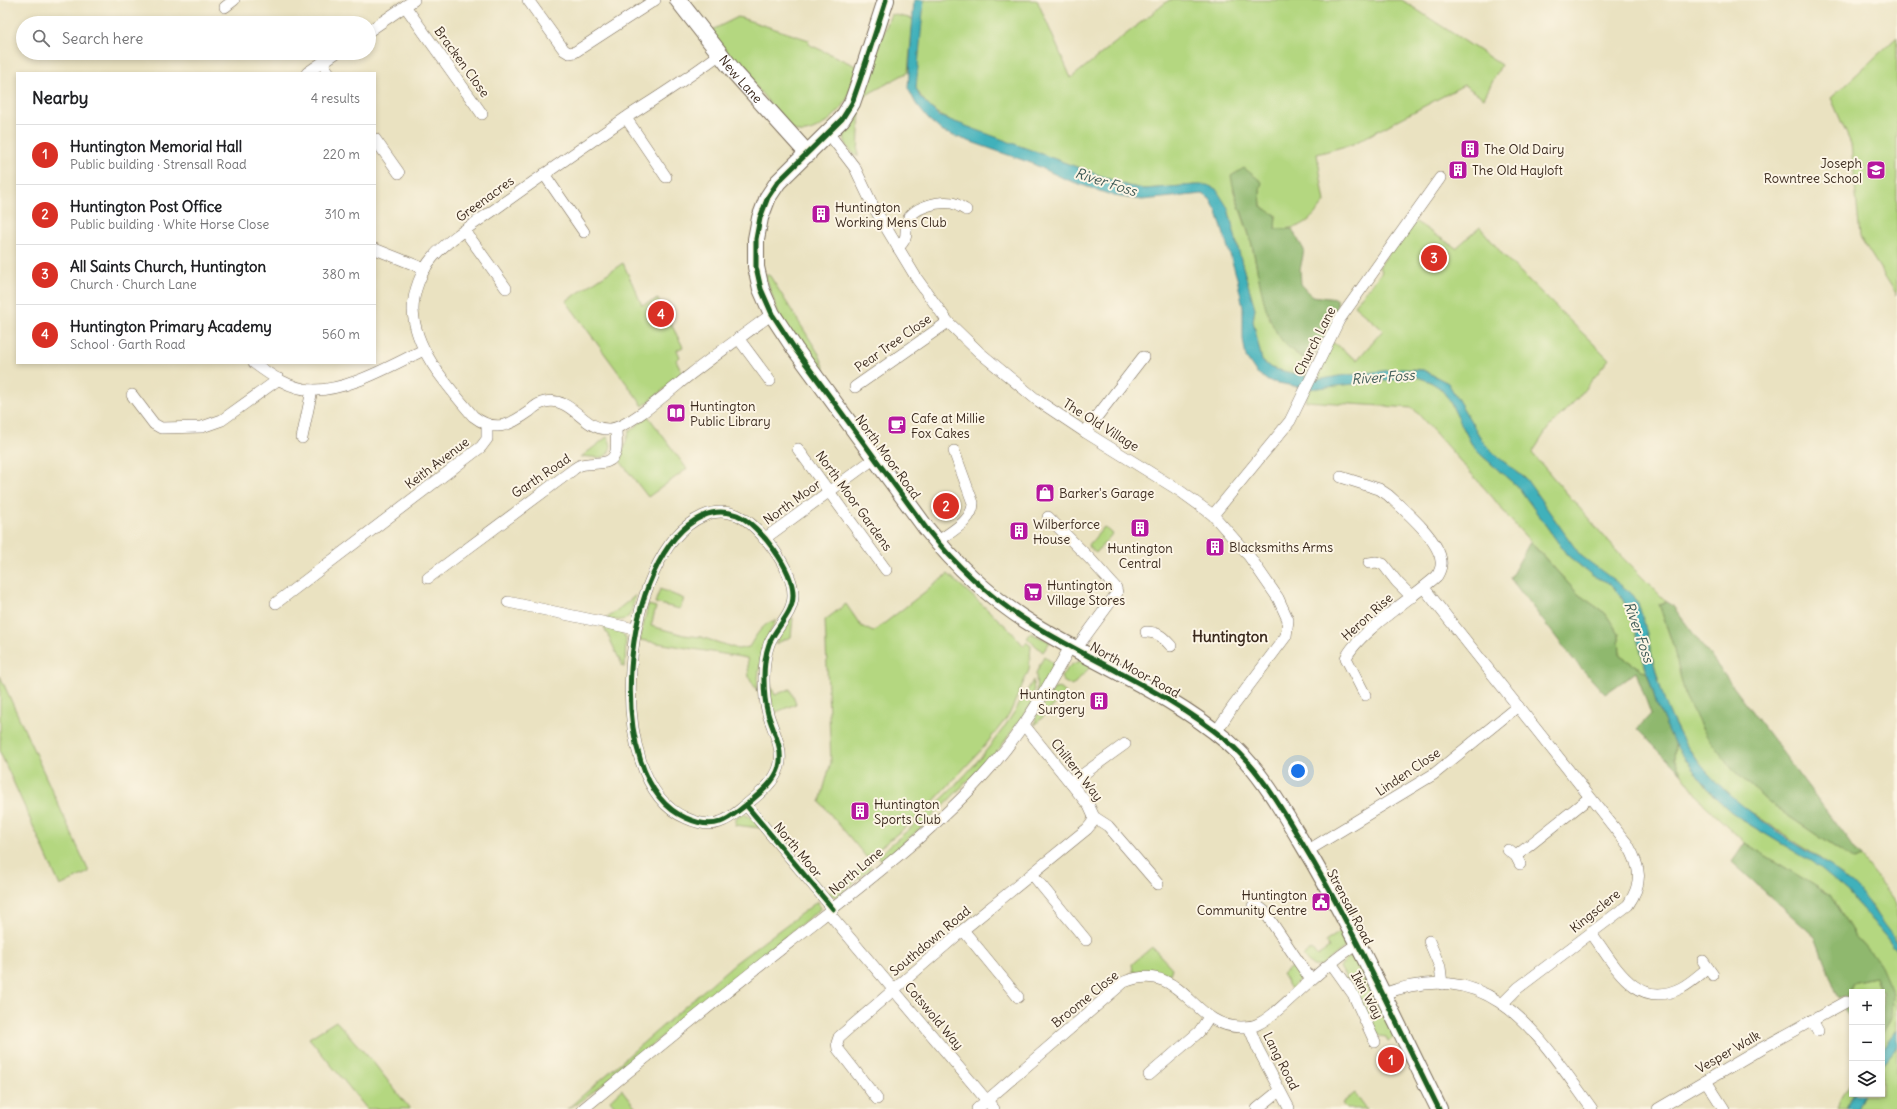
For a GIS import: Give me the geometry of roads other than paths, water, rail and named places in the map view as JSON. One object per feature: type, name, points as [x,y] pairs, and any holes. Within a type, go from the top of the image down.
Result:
[{"type":"street","points":[[225,7],[234,0]]},
{"type":"street","points":[[528,0],[564,50],[569,53],[575,52],[655,0]]},
{"type":"street","name":"New Lane","points":[[678,0],[720,54],[808,154]]},
{"type":"street","name":"North Moor Road","points":[[886,0],[852,103],[842,120],[772,190],[760,218],[756,239],[756,267],[761,289],[772,314],[795,349],[875,458],[937,542],[958,566],[988,593],[1030,623],[1073,648],[1162,695],[1216,732]]},
{"type":"street","points":[[376,26],[409,3]]},
{"type":"street","name":"Bracken Close","points":[[409,3],[482,114]]},
{"type":"street","name":"Greenacres","points":[[487,425],[480,422],[469,411],[435,367],[424,350],[413,310],[414,295],[425,269],[433,257],[544,174],[720,54]]},
{"type":"street","points":[[308,72],[326,60]]},
{"type":"street","points":[[322,63],[328,72]]},
{"type":"street","points":[[626,118],[666,177]]},
{"type":"street","name":"The Old Village","points":[[829,134],[855,168],[873,206],[898,248],[924,290],[948,322],[1000,371],[1037,400],[1085,432],[1180,490],[1213,515],[1261,572],[1278,598],[1285,612],[1288,624],[1286,636],[1232,708],[1216,732]]},
{"type":"street","points":[[376,140],[398,172]]},
{"type":"street","points":[[544,174],[584,232]]},
{"type":"street","name":"Church Lane","points":[[1213,515],[1281,434],[1290,421],[1339,320],[1440,178]]},
{"type":"street","points":[[898,248],[906,240],[907,222],[911,216],[922,208],[938,203],[953,204],[966,210]]},
{"type":"street","points":[[465,232],[506,288]]},
{"type":"street","points":[[376,249],[425,269]]},
{"type":"street","points":[[487,425],[508,425],[545,402],[556,402],[575,410],[585,421],[597,427],[608,430],[616,428],[644,410],[772,314]]},
{"type":"street","name":"Pear Tree Close","points":[[855,387],[948,322]]},
{"type":"street","points":[[738,338],[770,381]]},
{"type":"street","points":[[256,364],[279,379],[300,388],[312,390],[355,381],[424,350]]},
{"type":"street","points":[[1085,432],[1143,357]]},
{"type":"street","points":[[132,395],[154,424],[161,428],[202,427],[222,420],[279,379]]},
{"type":"street","points":[[302,438],[312,390]]},
{"type":"street","name":"Keith Avenue","points":[[276,603],[481,447],[487,439],[487,425]]},
{"type":"street","name":"Garth Road","points":[[428,578],[580,465],[601,464],[607,462],[615,454],[616,428]]},
{"type":"street","name":"North Moor Gardens","points":[[798,449],[886,570]]},
{"type":"street","points":[[937,542],[968,518],[973,510],[973,503],[954,450]]},
{"type":"street","name":"North Moor","points":[[764,540],[875,458]]},
{"type":"street","name":"Heron Rise","points":[[1342,477],[1379,489],[1388,495],[1432,540],[1439,552],[1441,561],[1441,569],[1437,576],[1360,640],[1348,654],[1346,658],[1350,668],[1365,696]]},
{"type":"street","name":"North Moor","points":[[714,512],[726,512],[744,519],[754,527],[775,552],[790,577],[794,598],[787,615],[769,644],[765,668],[765,699],[778,741],[780,764],[772,782],[746,805],[720,822],[702,823],[683,817],[662,801],[654,790],[642,761],[634,726],[631,702],[631,667],[635,629],[642,602],[655,568],[671,542],[680,531],[690,524],[714,512]]},
{"type":"street","name":"North Lane","points":[[583,1109],[926,831],[993,765],[1024,725],[1073,648],[1117,593],[1116,588],[1091,560],[1048,517]]},
{"type":"street","points":[[1369,562],[1382,564],[1412,597]]},
{"type":"street","points":[[1424,588],[1518,706]]},
{"type":"street","points":[[508,602],[635,629]]},
{"type":"street","points":[[1146,632],[1154,632],[1161,635],[1172,646]]},
{"type":"street","name":"Kingsclere","points":[[1502,1004],[1518,988],[1628,906],[1637,888],[1639,878],[1636,859],[1628,846],[1518,706]]},
{"type":"street","name":"Linden Close","points":[[1307,851],[1434,774],[1518,706]]},
{"type":"street","name":"Chiltern Way","points":[[1024,725],[1089,806],[1094,817],[1108,826],[1158,884]]},
{"type":"street","name":"Strensall Road","points":[[1216,732],[1251,765],[1276,801],[1307,851],[1324,880],[1383,994],[1439,1109]]},
{"type":"street","points":[[1071,784],[1125,744]]},
{"type":"street","points":[[1514,857],[1589,798]]},
{"type":"street","name":"North Moor","points":[[746,805],[830,910]]},
{"type":"street","name":"Southdown Road","points":[[877,1099],[838,1049],[837,1043],[840,1037],[963,930],[1087,829],[1094,817]]},
{"type":"street","points":[[1032,874],[1086,940]]},
{"type":"street","points":[[1254,906],[1259,907],[1264,911],[1312,980]]},
{"type":"street","name":"Cotswold Way","points":[[830,910],[894,990],[990,1105]]},
{"type":"street","points":[[963,930],[1018,997]]},
{"type":"street","points":[[1592,934],[1625,980],[1643,992],[1652,994],[1671,992],[1681,988],[1708,968]]},
{"type":"street","points":[[1428,938],[1440,967],[1442,984]]},
{"type":"street","name":"Broome Close","points":[[977,1109],[990,1105],[1114,989],[1124,982],[1134,978],[1152,978],[1168,982],[1185,994],[1209,1017],[1228,1026],[1249,1027],[1265,1020],[1331,963],[1357,944]]},
{"type":"street","name":"Ikin Way","points":[[1331,963],[1353,994],[1376,1042]]},
{"type":"street","points":[[1383,994],[1415,984],[1442,984],[1474,990],[1490,996],[1502,1004],[1536,1033],[1592,1109]]},
{"type":"street","name":"Vesper Walk","points":[[1658,1109],[1846,1002]]},
{"type":"street","points":[[1149,1075],[1199,1032],[1209,1017]]},
{"type":"street","points":[[1812,1020],[1818,1031]]},
{"type":"street","name":"Lang Road","points":[[1249,1027],[1253,1039],[1289,1108]]},
{"type":"street","points":[[1706,1081],[1724,1109]]},
{"type":"street","points":[[1258,1109],[1279,1091]]},
{"type":"water","name":"River Foss","points":[[914,0],[924,0],[916,88],[920,97],[939,116],[1128,186],[1144,189],[1207,185],[1216,189],[1228,208],[1255,308],[1253,321],[1262,361],[1271,368],[1308,377],[1304,388],[1268,381],[1256,372],[1246,357],[1243,339],[1243,307],[1237,278],[1217,212],[1210,199],[1203,194],[1142,200],[1114,196],[1065,179],[1031,163],[943,132],[928,119],[916,104],[908,88]]},
{"type":"water","name":"River Foss","points":[[1400,369],[1423,370],[1448,383],[1483,442],[1499,458],[1526,479],[1580,555],[1630,592],[1638,604],[1642,614],[1658,679],[1668,710],[1683,740],[1694,756],[1706,771],[1732,797],[1777,831],[1837,871],[1851,883],[1897,941],[1897,950],[1847,891],[1812,862],[1747,823],[1730,811],[1714,796],[1675,745],[1657,705],[1629,611],[1620,595],[1607,582],[1593,576],[1567,555],[1519,488],[1480,454],[1471,443],[1448,398],[1440,388],[1429,381],[1417,377],[1309,389],[1314,379],[1317,380]]},
{"type":"water","points":[[1897,1030],[1897,1047],[1885,1061],[1885,1046]]},
{"type":"water","points":[[1852,1097],[1863,1097],[1857,1109],[1847,1109]]},
{"type":"place","name":"The Old Dairy","points":[[1470,149]]},
{"type":"place","name":"The Old Hayloft","points":[[1458,170]]},
{"type":"place","name":"Joseph Rowntree School","points":[[1876,170]]},
{"type":"place","name":"Huntington Working Mens Club","points":[[821,214]]},
{"type":"place","name":"All Saints Church, Huntington","points":[[1434,258]]},
{"type":"place","name":"Huntington Primary Academy","points":[[661,314]]},
{"type":"place","name":"Huntington Public Library","points":[[676,413]]},
{"type":"place","name":"Cafe at Millie Fox Cakes","points":[[897,425]]},
{"type":"place","name":"Barker's Garage","points":[[1045,493]]},
{"type":"place","name":"Huntington Post Office","points":[[946,506]]},
{"type":"place","name":"Huntington Central","points":[[1140,528]]},
{"type":"place","name":"Wilberforce House","points":[[1019,531]]},
{"type":"place","name":"Blacksmiths Arms","points":[[1215,547]]},
{"type":"place","name":"Huntington Village Stores","points":[[1033,592]]},
{"type":"place","name":"Huntington Surgery","points":[[1099,701]]},
{"type":"place","name":"Huntington Sports Club","points":[[860,811]]},
{"type":"place","name":"Huntington Community Centre","points":[[1321,902]]},
{"type":"place","name":"Huntington Memorial Hall","points":[[1391,1060]]},
{"type":"district","name":"Huntington","points":[[1230,636]]}]
